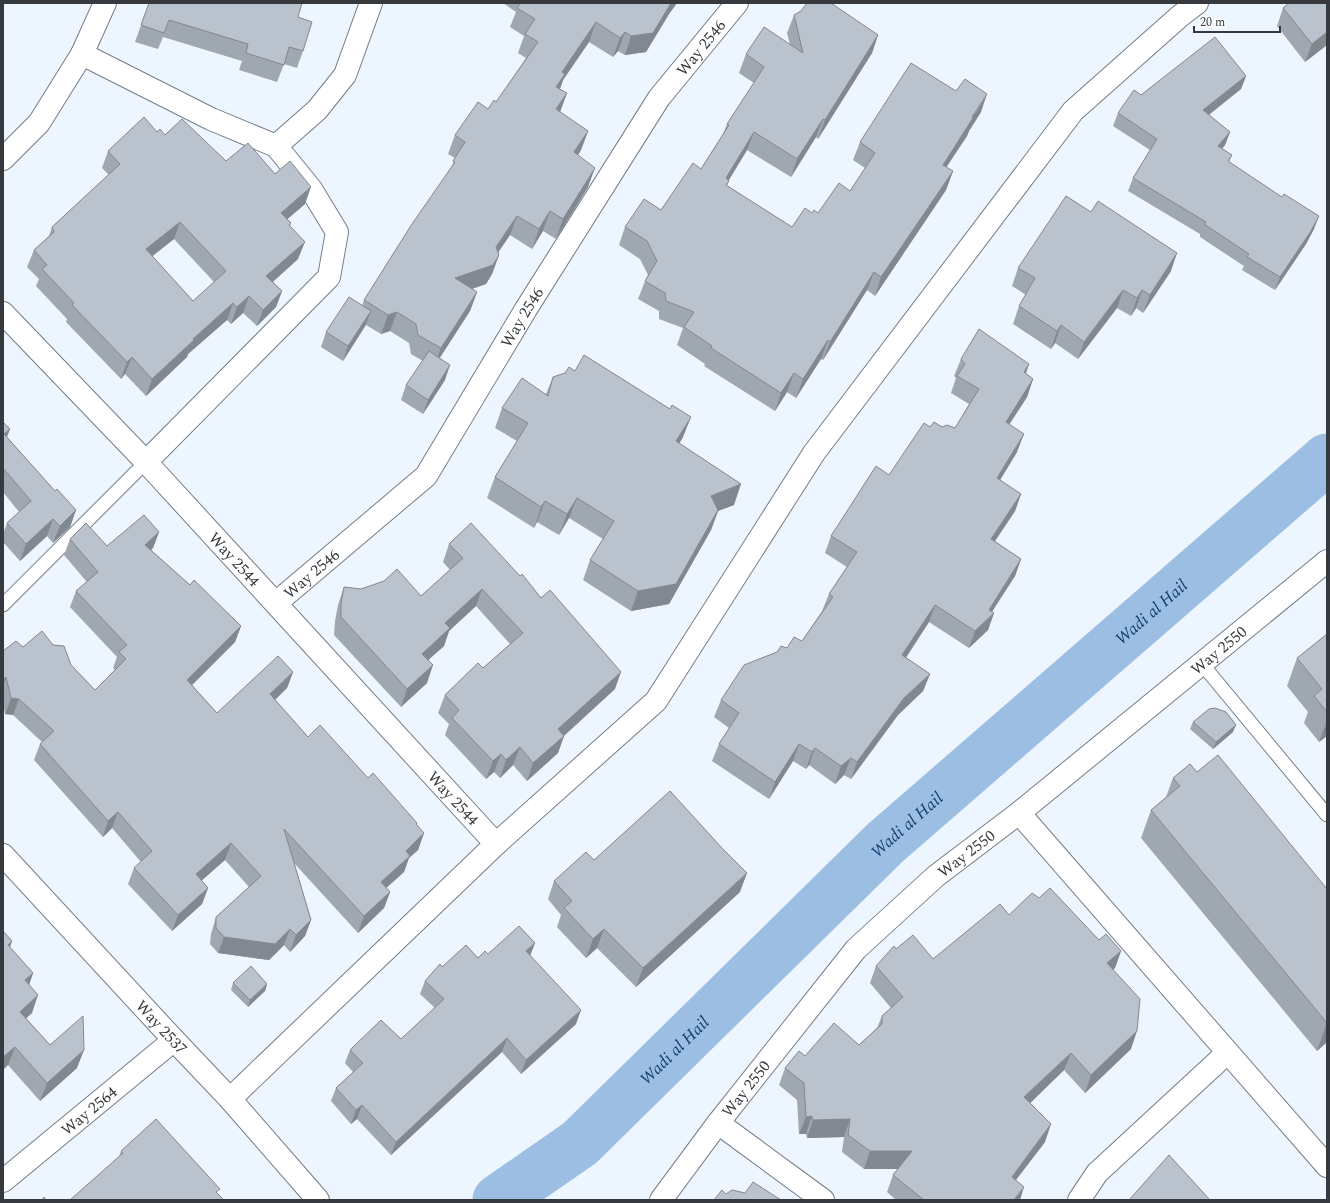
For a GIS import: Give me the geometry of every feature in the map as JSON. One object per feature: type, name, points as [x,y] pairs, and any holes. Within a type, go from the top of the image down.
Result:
[{"type":"street","points":[[3,159],[39,123],[82,54],[105,3]]},
{"type":"street","points":[[276,146],[317,110],[345,74],[371,3]]},
{"type":"street","name":"Way 2546","points":[[276,603],[426,476],[526,309],[659,98],[737,3]]},
{"type":"street","points":[[230,1099],[496,844],[656,701],[814,453],[1073,111],[1175,10],[1197,3]]},
{"type":"street","points":[[82,54],[212,119],[276,146],[311,189],[337,232],[330,277],[146,462]]},
{"type":"street","name":"Way 2544","points":[[3,313],[146,462],[496,844]]},
{"type":"street","name":"Way 2550","points":[[661,1200],[718,1123],[856,949],[936,876],[1019,813],[1327,562]]},
{"type":"street","points":[[1019,813],[1327,1166]]},
{"type":"street","name":"Way 2537","points":[[3,855],[230,1099],[318,1200]]},
{"type":"street","name":"Way 2564","points":[[3,1181],[174,1040]]},
{"type":"street","points":[[1079,1200],[1097,1173],[1227,1053]]},
{"type":"street","points":[[718,1123],[823,1200]]},
{"type":"lane","points":[[3,605],[146,462]]},
{"type":"lane","points":[[1202,664],[1327,815]]},
{"type":"building","points":[[149,3],[302,3],[298,17],[312,22],[303,51],[289,47],[284,65],[246,53],[248,44],[169,20],[164,33],[141,25]]},
{"type":"building","points":[[521,3],[671,3],[653,33],[631,36],[625,32],[620,38],[596,22],[562,72],[565,74],[556,87],[567,93],[556,109],[588,131],[574,152],[595,168],[563,219],[550,211],[539,229],[517,216],[496,247],[499,255],[493,265],[455,278],[477,292],[441,348],[418,335],[416,324],[397,312],[388,315],[364,300],[412,224],[455,162],[453,161],[465,142],[455,135],[478,102],[488,109],[494,100],[496,102],[538,42],[525,34],[535,19],[517,8]]},
{"type":"building","points":[[807,3],[831,3],[878,35],[825,120],[823,119],[797,159],[754,132],[726,178],[729,181],[726,185],[792,227],[805,208],[812,213],[814,210],[818,213],[839,183],[850,191],[875,153],[860,142],[911,63],[956,91],[965,79],[987,94],[943,165],[953,171],[881,277],[874,272],[830,342],[828,340],[803,379],[794,373],[781,393],[711,348],[712,346],[684,327],[694,312],[666,301],[665,293],[645,281],[657,261],[647,241],[625,227],[644,199],[661,210],[693,163],[701,169],[729,125],[727,124],[764,67],[746,54],[764,27],[803,53],[794,15],[801,11]]},
{"type":"building","points":[[1289,3],[1327,3],[1327,32],[1312,44],[1283,8]]},
{"type":"building","points":[[1215,37],[1246,76],[1203,110],[1230,132],[1218,146],[1232,155],[1228,161],[1282,197],[1284,194],[1319,216],[1311,231],[1280,277],[1247,257],[1249,254],[1204,224],[1206,222],[1133,178],[1157,139],[1118,113],[1134,90],[1141,95]]},
{"type":"building","points":[[144,117],[157,132],[160,129],[165,135],[182,119],[226,161],[248,143],[275,174],[290,161],[311,187],[281,213],[291,223],[289,225],[305,242],[266,276],[282,291],[263,310],[249,296],[237,307],[233,303],[152,379],[132,357],[127,362],[72,305],[74,303],[42,269],[47,265],[34,250],[54,232],[52,227],[120,164],[108,151]],"holes":[[[180,222],[226,271],[193,301],[146,249]]]},
{"type":"building","points":[[1066,196],[1091,212],[1098,201],[1177,253],[1150,295],[1142,290],[1137,298],[1123,290],[1084,342],[1061,325],[1057,331],[1019,306],[1035,278],[1018,268]]},
{"type":"building","points":[[349,297],[371,311],[348,346],[326,332]]},
{"type":"building","points":[[979,329],[1029,364],[1024,372],[1033,379],[1006,422],[1024,434],[997,478],[1021,494],[991,539],[1021,559],[989,610],[994,613],[975,631],[935,605],[902,655],[930,674],[904,698],[857,762],[851,758],[841,766],[815,748],[812,752],[799,744],[775,782],[719,744],[739,713],[721,700],[744,665],[777,652],[781,646],[787,648],[794,637],[802,641],[833,597],[829,594],[857,552],[831,536],[876,466],[889,475],[924,423],[930,427],[934,422],[942,427],[947,425],[955,428],[979,389],[957,376],[965,364],[961,359]]},
{"type":"building","points":[[429,351],[450,365],[428,400],[406,385]]},
{"type":"building","points":[[584,355],[670,409],[672,405],[691,417],[676,441],[741,484],[711,496],[718,510],[676,584],[638,591],[590,560],[614,521],[577,498],[567,514],[545,501],[541,507],[495,477],[528,423],[502,408],[522,378],[548,396],[553,377],[565,373],[569,367],[575,371]]},
{"type":"building","points":[[3,422],[10,429],[4,434],[55,491],[57,489],[76,510],[60,526],[53,519],[26,544],[7,523],[31,501],[3,468]]},
{"type":"building","points":[[144,515],[159,532],[145,545],[190,585],[194,580],[241,626],[187,680],[217,713],[278,656],[293,672],[270,694],[308,737],[320,725],[368,778],[373,773],[424,833],[406,851],[410,856],[381,882],[390,892],[364,916],[284,829],[311,920],[296,935],[290,929],[275,944],[224,937],[216,928],[216,917],[261,876],[231,843],[196,874],[208,888],[178,915],[134,868],[152,851],[118,812],[108,821],[40,744],[54,731],[19,699],[11,698],[6,677],[3,680],[3,651],[16,641],[23,647],[42,631],[53,645],[64,646],[71,665],[95,690],[126,659],[119,652],[127,645],[76,591],[98,572],[70,539],[86,523],[107,546]]},
{"type":"building","points":[[471,523],[520,576],[522,574],[541,598],[550,590],[621,672],[558,729],[564,736],[533,763],[520,747],[506,760],[501,754],[493,761],[452,718],[459,710],[445,695],[478,663],[483,668],[523,633],[482,589],[445,623],[450,628],[422,654],[433,665],[407,689],[341,617],[341,603],[344,587],[361,589],[384,581],[397,569],[421,596],[463,558],[449,544]]},
{"type":"building","points":[[1327,634],[1327,712],[1314,696],[1322,689],[1297,658]]},
{"type":"building","points":[[1215,708],[1226,712],[1236,725],[1216,742],[1193,722],[1209,709]]},
{"type":"building","points":[[1218,755],[1327,889],[1327,1023],[1151,810],[1180,786],[1173,778],[1190,764],[1197,772]]},
{"type":"building","points":[[670,791],[747,873],[643,968],[604,929],[593,939],[564,908],[572,901],[554,881],[586,852],[594,860]]},
{"type":"building","points":[[1050,888],[1099,940],[1106,934],[1121,951],[1107,963],[1140,999],[1137,1031],[1091,1075],[1071,1053],[1024,1097],[1051,1124],[1012,1177],[1024,1187],[1014,1200],[924,1200],[893,1175],[912,1151],[870,1151],[848,1135],[850,1119],[813,1120],[812,1116],[806,1117],[804,1083],[785,1068],[799,1051],[805,1056],[834,1023],[859,1045],[882,1024],[882,1016],[903,997],[876,966],[894,946],[896,949],[913,935],[933,959],[1000,904],[1009,915],[1032,893],[1039,898]]},
{"type":"building","points":[[519,926],[535,943],[526,951],[581,1010],[526,1060],[507,1038],[396,1142],[362,1105],[356,1110],[336,1088],[363,1063],[350,1050],[381,1020],[401,1039],[444,999],[425,981],[440,964],[442,967],[466,945],[478,958],[485,951],[488,954]]},
{"type":"building","points":[[3,931],[12,941],[8,945],[33,973],[25,980],[38,995],[20,1012],[50,1045],[83,1016],[84,1050],[47,1083],[15,1047],[3,1057]]},
{"type":"building","points":[[251,966],[267,984],[250,1000],[233,983]]},
{"type":"building","points":[[156,1119],[220,1189],[216,1192],[224,1200],[70,1200],[123,1153],[121,1151]]},
{"type":"building","points":[[1169,1155],[1210,1200],[1129,1200]]},
{"type":"building","points":[[753,1182],[781,1200],[714,1200],[722,1190],[726,1194],[732,1190],[745,1193]]},
{"type":"waterway","name":"Wadi al Hail","points":[[498,1200],[580,1143],[885,843],[1327,459]]}]
